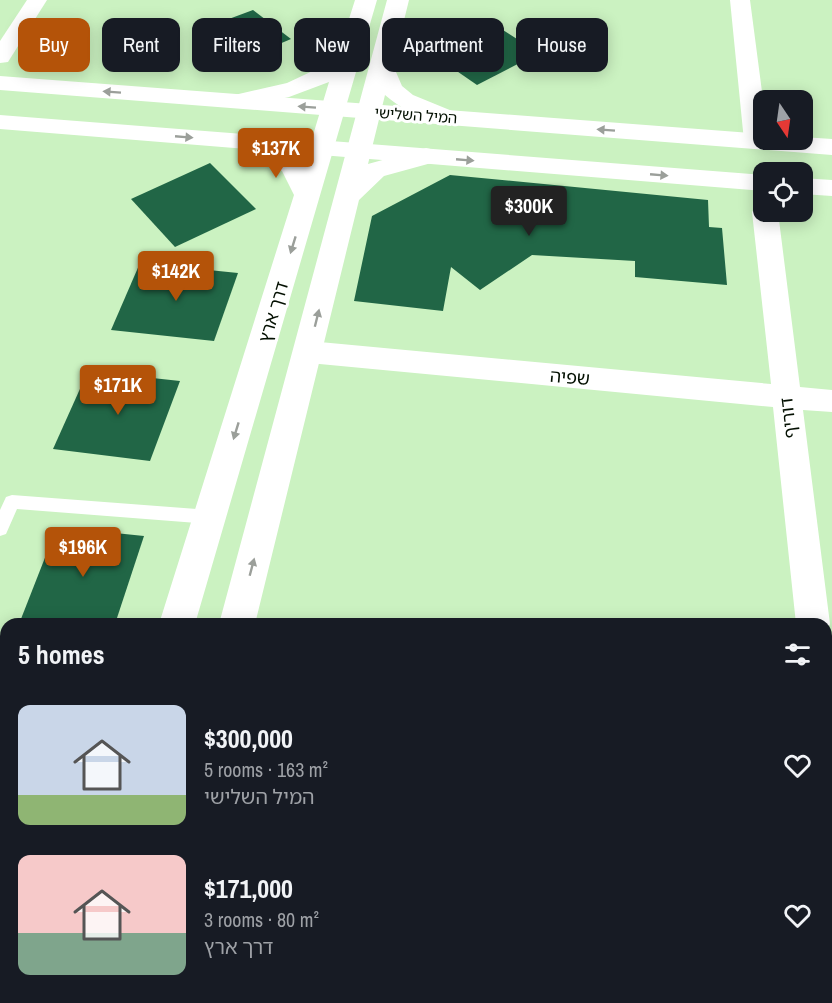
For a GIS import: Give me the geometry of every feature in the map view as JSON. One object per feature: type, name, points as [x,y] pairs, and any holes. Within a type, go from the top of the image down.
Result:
[{"type":"main road","name":"דרך ארץ","points":[[361,18],[366,0]]},
{"type":"main road","points":[[394,18],[399,0]]},
{"type":"main road","points":[[239,618],[309,352],[358,151],[382,66]]},
{"type":"main road","points":[[238,101],[285,92],[309,84],[331,72]]},
{"type":"main road","name":"דרך ארץ","points":[[179,618],[345,72]]},
{"type":"main road","points":[[385,72],[392,89],[405,100],[449,118]]},
{"type":"main road","name":"המיל השלישי","points":[[0,83],[753,141]]},
{"type":"main road","points":[[0,122],[426,156],[753,193]]},
{"type":"main road","points":[[262,143],[283,154],[297,171],[308,197]]},
{"type":"main road","name":"המיל השלישי","points":[[813,146],[832,147]]},
{"type":"main road","points":[[347,196],[360,181],[375,170],[426,156]]},
{"type":"main road","points":[[813,187],[832,188]]},
{"type":"street","points":[[0,57],[37,0]]},
{"type":"street","points":[[740,0],[753,115]]},
{"type":"street","name":"דוריף","points":[[767,222],[785,396],[812,618]]},
{"type":"street","name":"שפיה","points":[[309,352],[832,401]]},
{"type":"lane","points":[[0,529],[12,502],[210,518]]},
{"type":"building","points":[[253,10],[263,18],[232,18]]},
{"type":"building","points":[[504,31],[516,38],[516,65],[504,71]]},
{"type":"building","points":[[282,32],[291,39],[282,43]]},
{"type":"building","points":[[458,72],[502,72],[477,85]]},
{"type":"building","points":[[210,163],[256,209],[175,247],[131,199]]},
{"type":"building","points":[[450,175],[708,200],[709,227],[722,228],[727,285],[635,277],[635,261],[532,255],[480,290],[451,267],[443,311],[354,301],[372,216]]},
{"type":"building","points":[[140,263],[238,273],[214,341],[111,330]]},
{"type":"building","points":[[88,371],[180,381],[150,461],[53,449]]},
{"type":"building","points":[[57,527],[144,536],[117,618],[21,618]]}]
